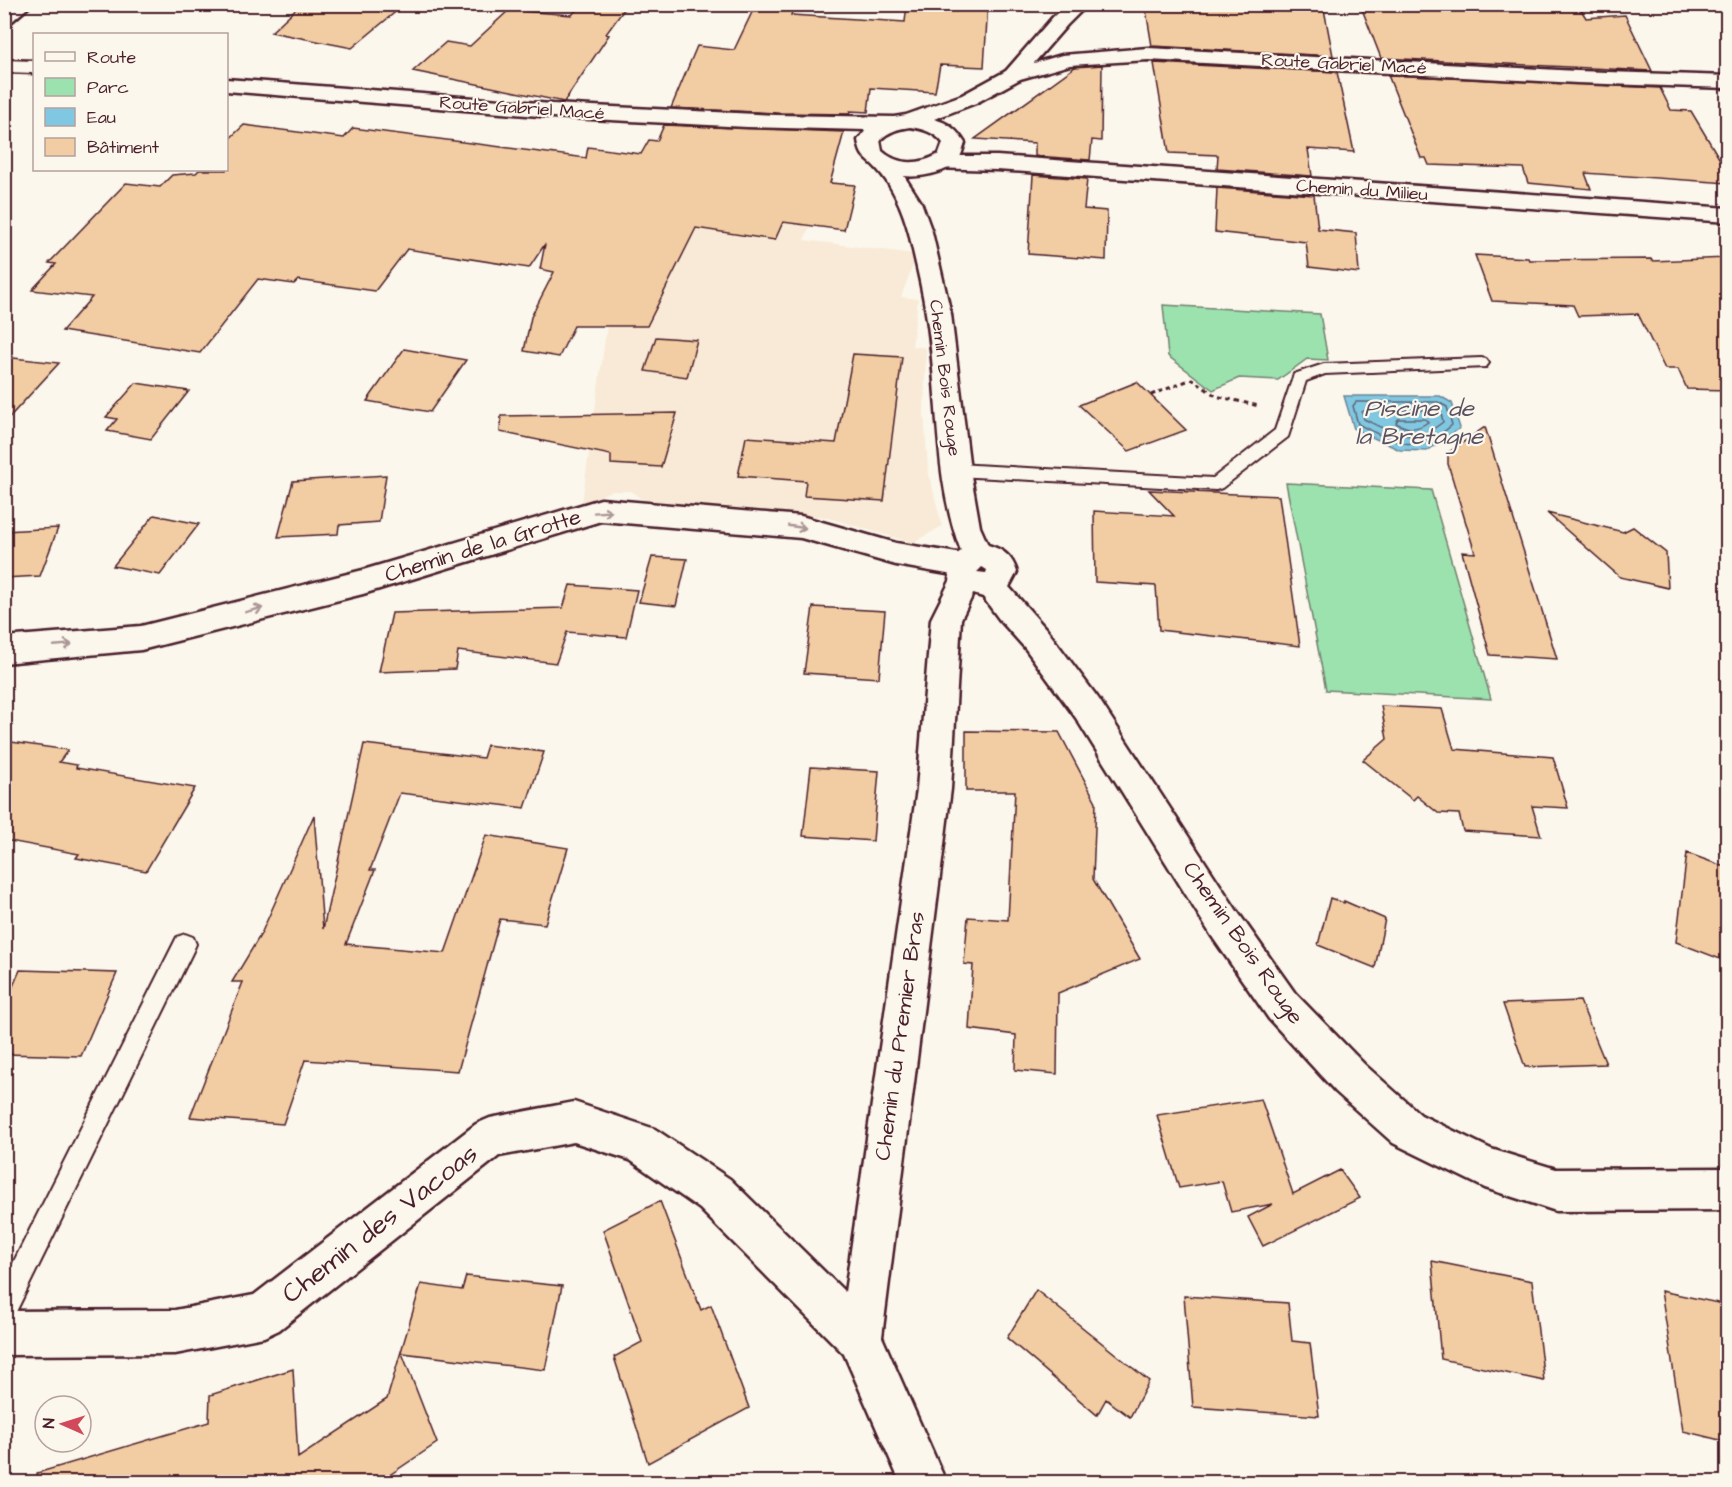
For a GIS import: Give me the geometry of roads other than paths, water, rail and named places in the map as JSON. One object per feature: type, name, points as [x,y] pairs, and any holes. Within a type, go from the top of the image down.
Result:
[{"type":"street","points":[[4,18],[23,4]]},
{"type":"street","points":[[1013,75],[1060,21],[1079,4]]},
{"type":"street","name":"Route Gabriel Macé","points":[[228,85],[369,99],[818,124],[901,122],[969,99],[1013,75],[1069,59],[1148,54],[1577,77],[1728,82]]},
{"type":"street","points":[[4,66],[33,67]]},
{"type":"street","name":"Route Gabriel Macé","points":[[936,165],[949,158],[953,151],[951,138],[969,99]]},
{"type":"street","points":[[868,147],[873,134],[901,122]]},
{"type":"street","name":"Chemin du Milieu","points":[[901,122],[924,123],[997,164]]},
{"type":"street","name":"Route Gabriel Macé","points":[[818,124],[868,147]]},
{"type":"street","name":"Chemin Bois Rouge","points":[[868,147],[871,153],[885,164],[909,202],[920,232],[939,314],[956,470],[974,571],[1036,639],[1087,708],[1224,923],[1282,1006],[1350,1078],[1407,1129],[1485,1168],[1556,1190],[1728,1188]]},
{"type":"street","name":"Chemin du Milieu","points":[[885,164],[906,170],[936,165],[997,164],[1728,215]]},
{"type":"street","points":[[909,202],[936,165]]},
{"type":"street","name":"Chemin de la Grotte","points":[[4,650],[141,638],[363,582],[602,510],[801,527],[896,554],[974,571]]},
{"type":"street","name":"Chemin du Premier Bras","points":[[860,1338],[934,789],[946,619],[974,571]]},
{"type":"street","name":"Chemin des Vacoas","points":[[4,1333],[175,1332],[264,1315],[490,1138],[574,1122],[641,1143],[715,1194],[860,1338]]},
{"type":"street","points":[[860,1338],[923,1482]]},
{"type":"lane","points":[[956,470],[1216,484],[1282,433],[1299,378],[1324,369],[1481,363]]},
{"type":"lane","points":[[4,1309],[185,944]]},
{"type":"water","name":"Piscine de la Bretagne","points":[[1344,396],[1440,396],[1452,403],[1460,428],[1427,451],[1400,450],[1354,429]]}]
